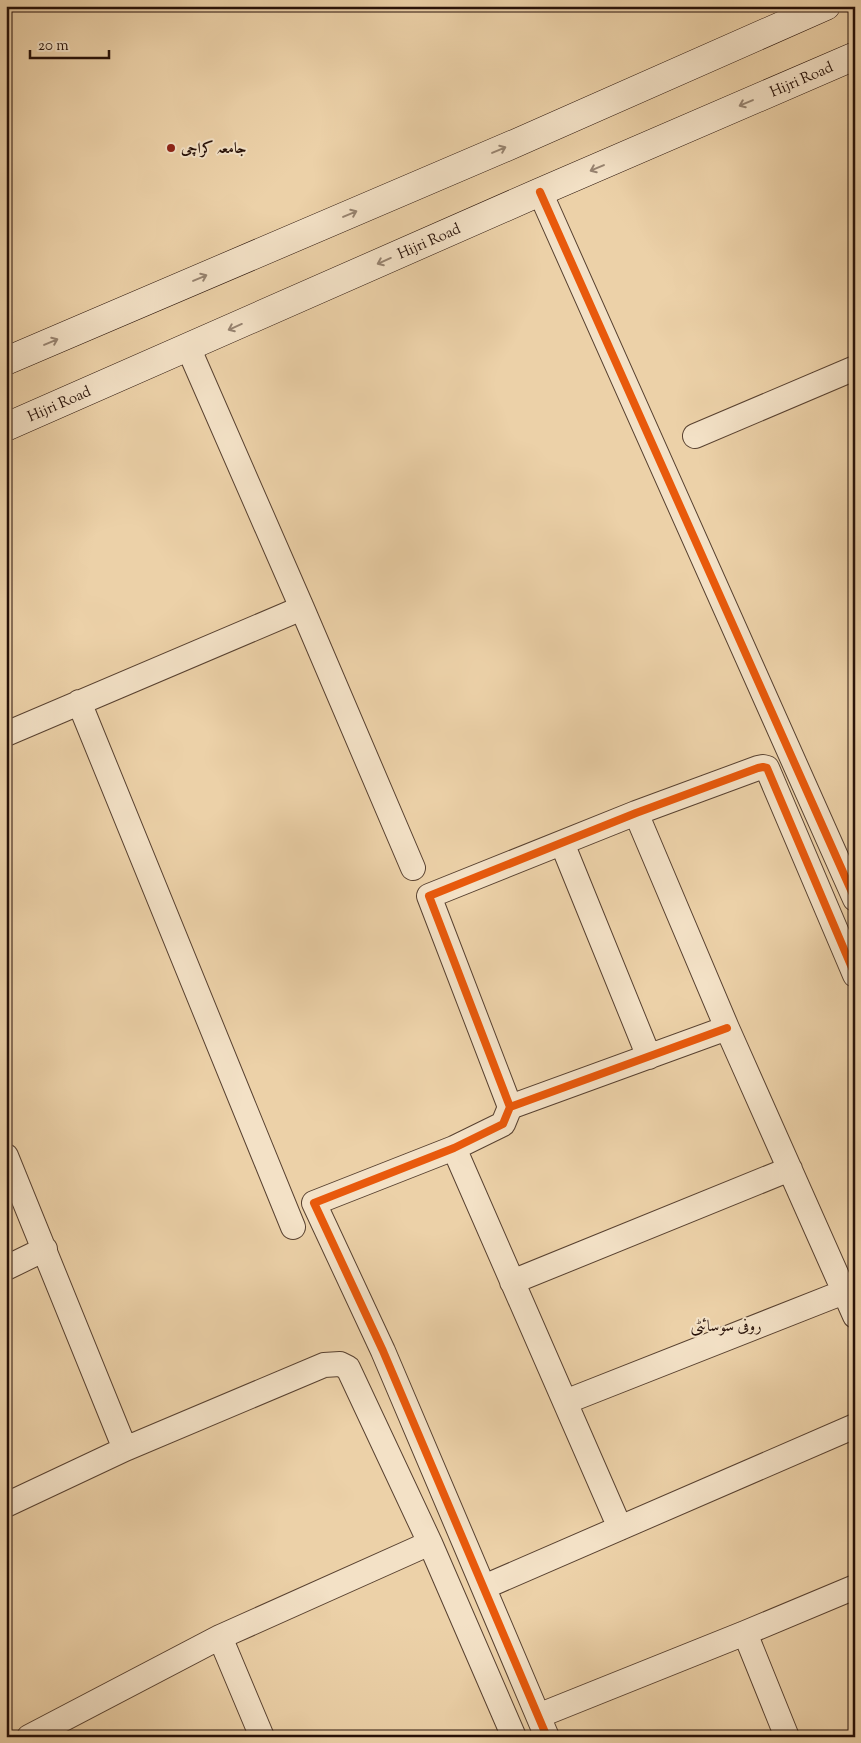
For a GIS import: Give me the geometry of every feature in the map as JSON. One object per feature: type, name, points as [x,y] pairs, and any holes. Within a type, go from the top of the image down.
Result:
[{"type":"main road","points":[[6,361],[516,143],[826,6]]},
{"type":"main road","name":"Hijri Road","points":[[6,428],[540,192],[855,56]]},
{"type":"street","points":[[540,192],[855,899]]},
{"type":"street","points":[[188,347],[413,868]]},
{"type":"street","points":[[695,436],[854,371]]},
{"type":"street","points":[[6,734],[302,608]]},
{"type":"street","points":[[79,702],[293,1227]]},
{"type":"street","points":[[855,975],[766,768],[763,767],[636,813],[429,896],[510,1107],[503,1124],[454,1148],[314,1203],[387,1360],[542,1726],[745,1633],[855,1587]]},
{"type":"street","points":[[636,813],[727,1028],[855,1316]]},
{"type":"street","points":[[562,843],[649,1057]]},
{"type":"street","points":[[510,1107],[727,1028]]},
{"type":"street","points":[[454,1148],[620,1528]]},
{"type":"street","points":[[6,1156],[125,1449]]},
{"type":"street","points":[[512,1282],[790,1169]]},
{"type":"street","points":[[6,1268],[45,1249]]},
{"type":"street","points":[[565,1402],[844,1292]]},
{"type":"street","points":[[6,1505],[125,1449],[324,1365],[340,1364],[348,1368],[430,1543],[514,1737]]},
{"type":"street","points":[[484,1587],[855,1426]]},
{"type":"street","points":[[29,1737],[220,1637],[430,1543]]},
{"type":"street","points":[[745,1633],[787,1737]]},
{"type":"street","points":[[220,1637],[262,1737]]},
{"type":"cycle path","points":[[540,192],[855,899]]},
{"type":"cycle path","points":[[510,1107],[429,896],[636,813],[758,768],[767,768],[855,975]]},
{"type":"cycle path","points":[[547,1737],[383,1351],[314,1203],[454,1148],[503,1124],[510,1107],[727,1028]]},
{"type":"place","name":"جامعہ کراچی","points":[[171,148]]},
{"type":"district","name":"روفی سوسائٹی","points":[[726,1325]]}]
